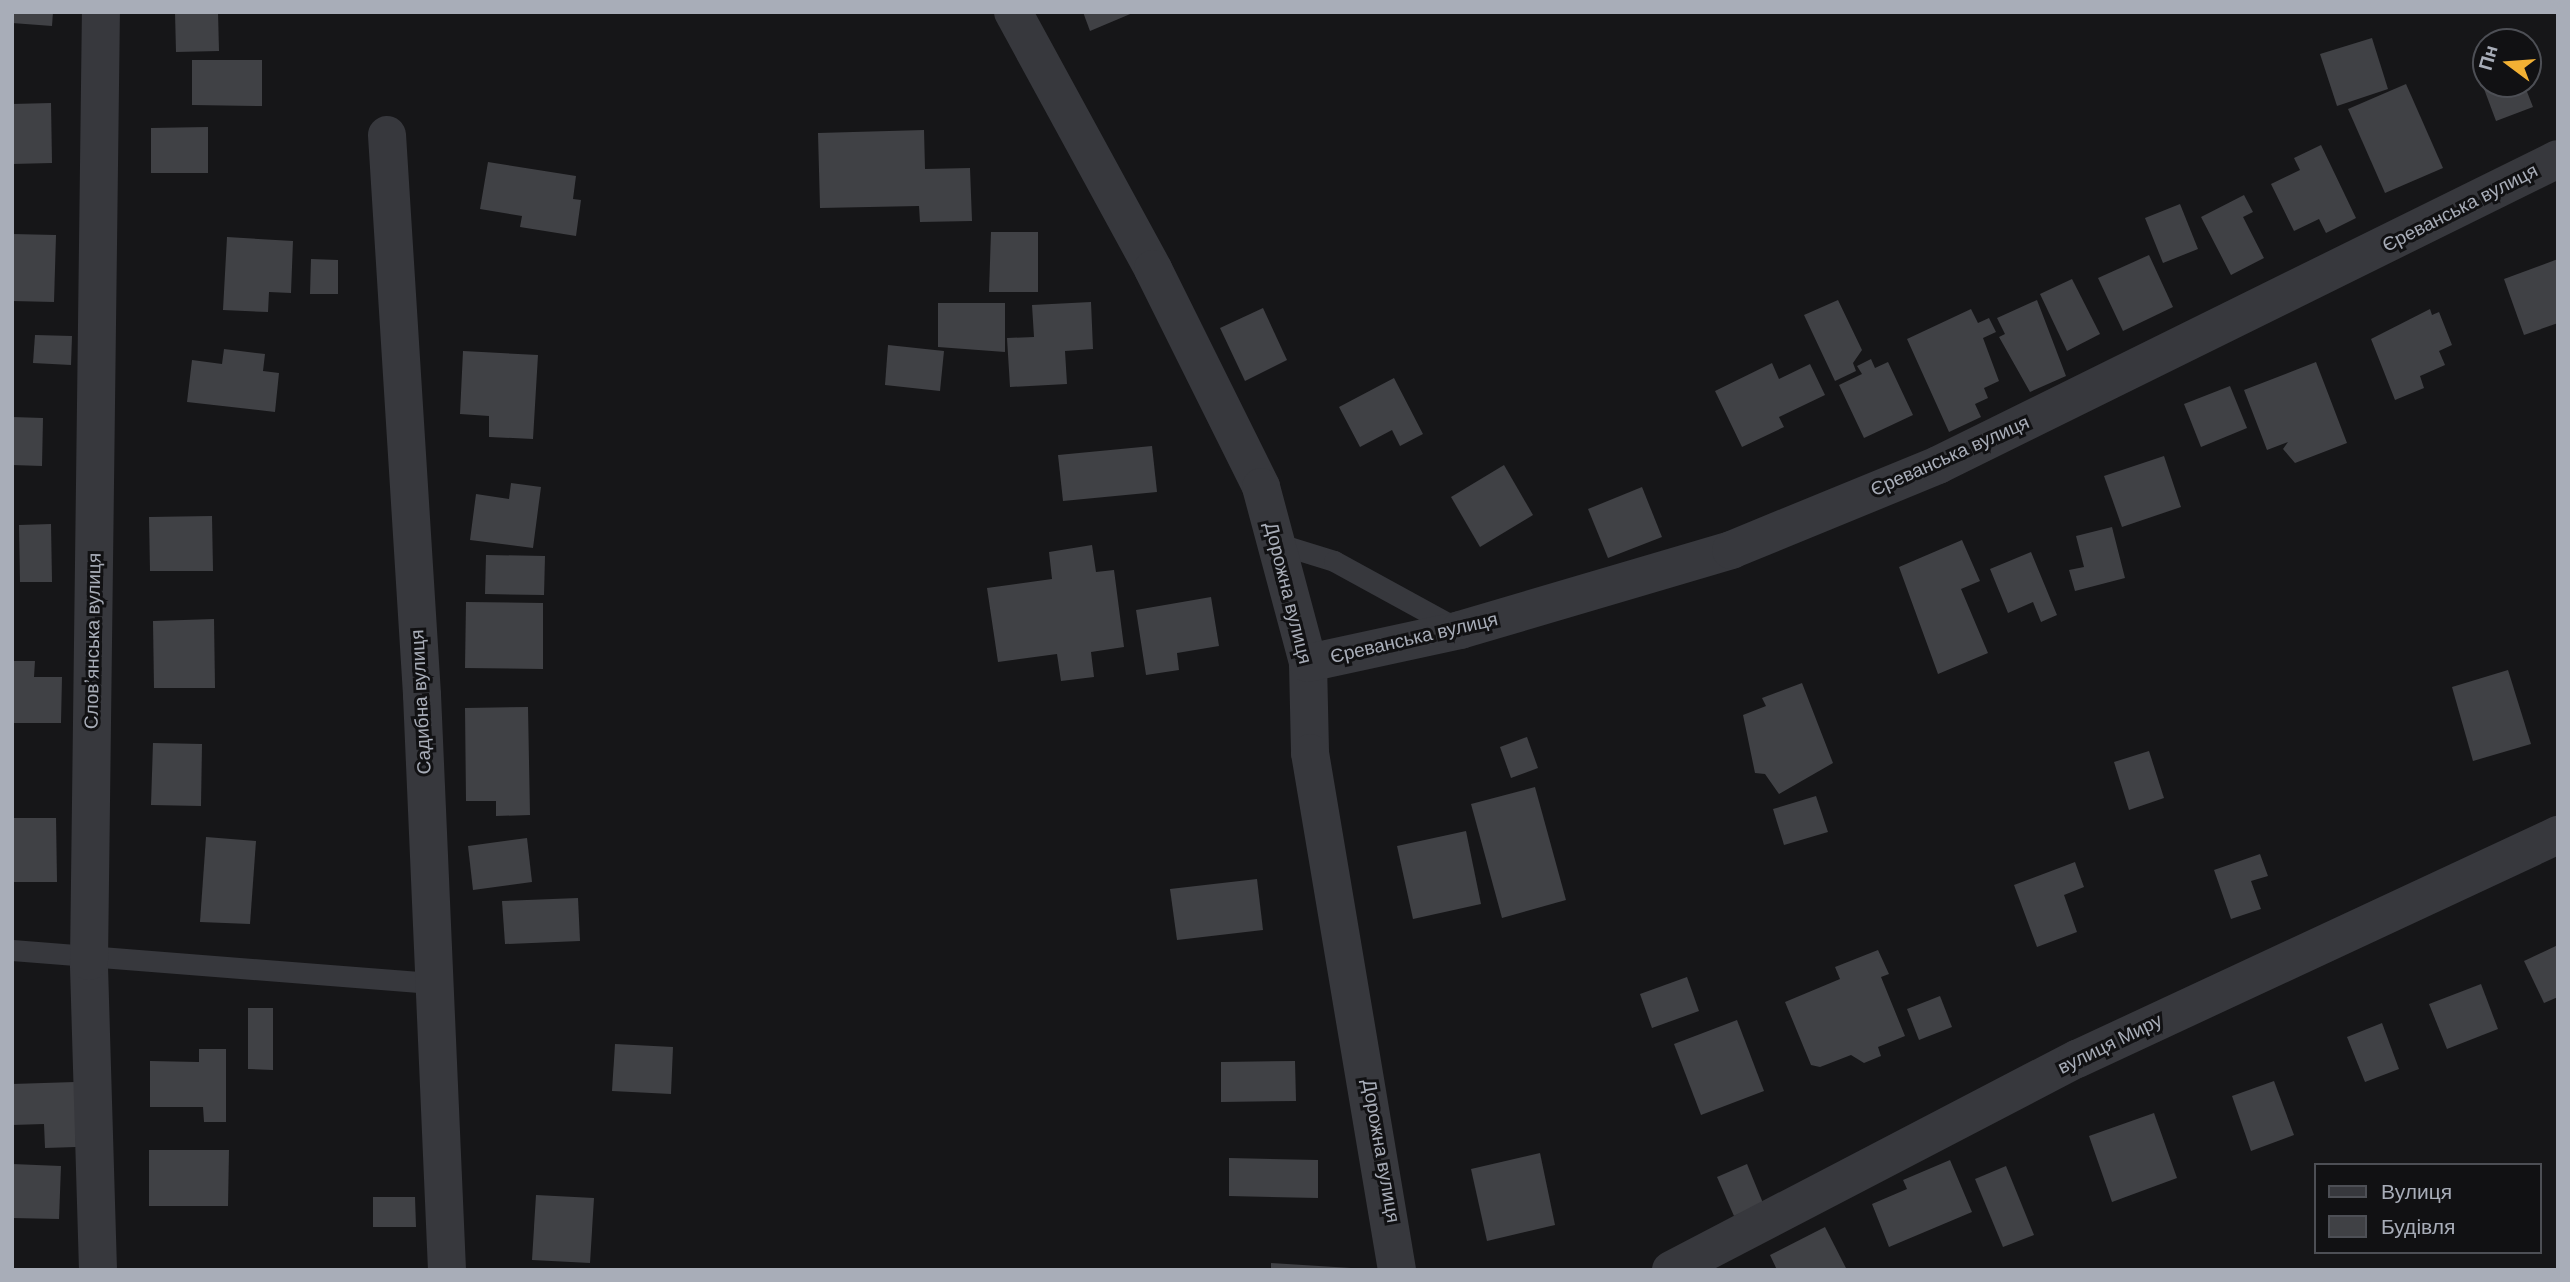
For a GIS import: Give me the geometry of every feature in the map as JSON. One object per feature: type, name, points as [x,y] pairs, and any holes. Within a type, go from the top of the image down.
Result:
[{"type":"street","name":"Словʼянська вулиця","points":[[98,1270],[89,961],[101,12]]},
{"type":"street","name":"Дорожна вулиця","points":[[1013,12],[1189,341],[1261,487],[1308,663],[1310,753],[1397,1270]]},
{"type":"street","name":"Садибна вулиця","points":[[387,135],[422,695],[432,984],[447,1270]]},
{"type":"street","name":"Єреванська вулиця","points":[[1308,663],[1460,630],[1731,550],[1938,465],[2558,159]]},
{"type":"street","name":"вулиця Миру","points":[[1671,1270],[2077,1059],[2558,835]]},
{"type":"lane","points":[[1276,543],[1334,561],[1460,630]]},
{"type":"lane","points":[[12,950],[89,961],[432,984]]},
{"type":"building","points":[[12,12],[53,12],[52,26],[12,23]]},
{"type":"building","points":[[175,12],[218,12],[219,51],[176,52]]},
{"type":"building","points":[[1083,12],[1135,12],[1090,31]]},
{"type":"building","points":[[2372,38],[2388,89],[2337,106],[2320,54]]},
{"type":"building","points":[[192,60],[262,60],[262,106],[192,105]]},
{"type":"building","points":[[2406,84],[2443,168],[2385,193],[2348,109]]},
{"type":"building","points":[[2487,98],[2529,98],[2533,107],[2496,121]]},
{"type":"building","points":[[51,103],[52,163],[12,164],[12,104]]},
{"type":"building","points":[[208,127],[208,173],[151,173],[151,128]]},
{"type":"building","points":[[924,130],[925,169],[970,168],[972,221],[920,222],[919,206],[820,208],[818,133]]},
{"type":"building","points":[[2321,145],[2356,218],[2326,233],[2319,219],[2294,231],[2271,184],[2300,170],[2294,158]]},
{"type":"building","points":[[488,162],[576,176],[573,199],[581,200],[576,236],[520,227],[522,216],[480,209]]},
{"type":"building","points":[[2244,195],[2253,212],[2243,217],[2264,258],[2231,275],[2201,217]]},
{"type":"building","points":[[2180,204],[2198,249],[2163,263],[2145,218]]},
{"type":"building","points":[[991,232],[1038,232],[1038,292],[989,292]]},
{"type":"building","points":[[12,234],[56,235],[54,302],[12,301]]},
{"type":"building","points":[[227,237],[293,241],[291,293],[269,292],[268,312],[223,310]]},
{"type":"building","points":[[2149,255],[2173,307],[2123,331],[2098,278]]},
{"type":"building","points":[[311,259],[338,260],[338,294],[310,294]]},
{"type":"building","points":[[2558,259],[2558,323],[2524,335],[2504,279]]},
{"type":"building","points":[[2072,279],[2100,334],[2067,351],[2040,294]]},
{"type":"building","points":[[1838,300],[1862,350],[1853,363],[1856,371],[1835,381],[1804,315]]},
{"type":"building","points":[[2037,300],[2066,376],[2030,392],[1999,337],[2005,334],[1997,318]]},
{"type":"building","points":[[1091,302],[1093,349],[1065,351],[1067,384],[1010,387],[1007,338],[1034,337],[1032,305]]},
{"type":"building","points":[[938,303],[1005,303],[1005,352],[938,347]]},
{"type":"building","points":[[1263,308],[1287,360],[1245,381],[1220,328]]},
{"type":"building","points":[[1971,309],[1978,323],[1989,318],[1996,332],[1983,338],[1999,381],[1984,388],[1988,398],[1975,404],[1981,417],[1949,432],[1907,339]]},
{"type":"building","points":[[2430,309],[2432,315],[2439,312],[2452,345],[2439,351],[2445,365],[2420,376],[2424,388],[2395,400],[2371,339]]},
{"type":"building","points":[[35,335],[72,336],[71,365],[33,363]]},
{"type":"building","points":[[888,345],[944,351],[940,391],[885,385]]},
{"type":"building","points":[[224,349],[265,354],[263,371],[279,373],[275,412],[187,402],[192,360],[222,364]]},
{"type":"building","points":[[463,351],[538,355],[533,439],[489,437],[489,416],[460,414]]},
{"type":"building","points":[[1871,359],[1875,368],[1888,362],[1913,415],[1864,438],[1839,385],[1862,374],[1857,366]]},
{"type":"building","points":[[2316,362],[2347,443],[2295,463],[2283,449],[2288,442],[2267,450],[2244,390]]},
{"type":"building","points":[[1772,363],[1779,379],[1810,364],[1825,395],[1779,417],[1784,427],[1742,447],[1715,391]]},
{"type":"building","points":[[1394,378],[1423,434],[1400,446],[1392,430],[1360,447],[1339,407]]},
{"type":"building","points":[[2230,386],[2247,428],[2201,447],[2184,404]]},
{"type":"building","points":[[12,417],[43,418],[42,466],[12,465]]},
{"type":"building","points":[[1152,446],[1157,492],[1063,501],[1058,455]]},
{"type":"building","points":[[2164,456],[2181,507],[2122,527],[2104,476]]},
{"type":"building","points":[[1504,465],[1533,515],[1480,547],[1451,497]]},
{"type":"building","points":[[511,483],[541,487],[533,548],[470,540],[476,494],[509,499]]},
{"type":"building","points":[[1642,487],[1662,537],[1608,558],[1588,509]]},
{"type":"building","points":[[212,516],[213,571],[150,571],[149,517]]},
{"type":"building","points":[[51,524],[52,582],[20,582],[19,525]]},
{"type":"building","points":[[2112,527],[2125,578],[2075,591],[2069,570],[2084,567],[2076,536]]},
{"type":"building","points":[[1962,540],[1980,581],[1961,589],[1988,653],[1938,674],[1899,567]]},
{"type":"building","points":[[1092,545],[1096,572],[1114,570],[1124,647],[1091,652],[1094,677],[1061,681],[1057,654],[998,662],[987,588],[1052,579],[1049,552]]},
{"type":"building","points":[[2031,552],[2057,615],[2041,622],[2033,602],[2008,613],[1990,569]]},
{"type":"building","points":[[486,555],[545,556],[544,595],[485,594]]},
{"type":"building","points":[[1211,597],[1219,646],[1177,653],[1179,670],[1146,675],[1136,610]]},
{"type":"building","points":[[466,602],[543,603],[543,669],[465,668]]},
{"type":"building","points":[[214,619],[215,688],[154,688],[153,621]]},
{"type":"building","points":[[12,661],[35,661],[34,677],[62,677],[61,723],[12,723]]},
{"type":"building","points":[[2508,670],[2531,744],[2473,761],[2452,687]]},
{"type":"building","points":[[1802,683],[1833,763],[1779,794],[1765,774],[1755,773],[1743,715],[1766,706],[1762,698]]},
{"type":"building","points":[[528,707],[530,815],[496,816],[496,801],[466,801],[465,708]]},
{"type":"building","points":[[1527,737],[1538,768],[1511,778],[1500,747]]},
{"type":"building","points":[[153,743],[202,744],[201,806],[151,805]]},
{"type":"building","points":[[2149,751],[2164,798],[2129,810],[2114,762]]},
{"type":"building","points":[[1535,787],[1566,900],[1502,918],[1471,804]]},
{"type":"building","points":[[1816,796],[1828,832],[1784,845],[1773,809]]},
{"type":"building","points":[[12,818],[56,818],[57,882],[12,882]]},
{"type":"building","points":[[1466,831],[1481,904],[1413,919],[1397,846]]},
{"type":"building","points":[[206,837],[256,841],[250,924],[200,922]]},
{"type":"building","points":[[527,838],[532,882],[473,890],[468,846]]},
{"type":"building","points":[[2260,854],[2268,876],[2251,881],[2261,909],[2231,919],[2214,870]]},
{"type":"building","points":[[2075,862],[2084,887],[2064,895],[2077,932],[2037,947],[2014,885]]},
{"type":"building","points":[[1257,879],[1263,930],[1177,940],[1170,889]]},
{"type":"building","points":[[578,898],[580,941],[505,944],[502,901]]},
{"type":"building","points":[[2558,945],[2558,997],[2544,1003],[2524,961]]},
{"type":"building","points":[[1878,950],[1889,974],[1881,977],[1905,1036],[1878,1047],[1881,1056],[1864,1063],[1851,1055],[1820,1067],[1811,1065],[1785,1002],[1840,979],[1835,967]]},
{"type":"building","points":[[1687,977],[1699,1011],[1652,1028],[1640,994]]},
{"type":"building","points":[[2481,984],[2498,1029],[2447,1049],[2429,1004]]},
{"type":"building","points":[[1940,996],[1952,1027],[1919,1040],[1907,1009]]},
{"type":"building","points":[[248,1008],[273,1008],[273,1070],[248,1069]]},
{"type":"building","points":[[1737,1020],[1764,1091],[1701,1115],[1674,1044]]},
{"type":"building","points":[[2382,1023],[2399,1069],[2365,1082],[2347,1037]]},
{"type":"building","points":[[615,1044],[673,1047],[671,1094],[612,1091]]},
{"type":"building","points":[[199,1049],[226,1049],[226,1122],[204,1122],[203,1107],[150,1107],[150,1061],[199,1062]]},
{"type":"building","points":[[1295,1061],[1296,1101],[1221,1102],[1221,1062]]},
{"type":"building","points":[[2274,1081],[2294,1135],[2251,1151],[2232,1096]]},
{"type":"building","points":[[75,1082],[76,1147],[45,1148],[44,1124],[12,1125],[12,1084]]},
{"type":"building","points":[[2154,1113],[2177,1178],[2112,1202],[2089,1136]]},
{"type":"building","points":[[149,1150],[229,1150],[228,1206],[149,1206]]},
{"type":"building","points":[[1540,1153],[1555,1225],[1487,1241],[1471,1169]]},
{"type":"building","points":[[1229,1158],[1318,1160],[1318,1198],[1229,1196]]},
{"type":"building","points":[[1950,1160],[1972,1212],[1889,1247],[1872,1204],[1907,1189],[1903,1180]]},
{"type":"building","points":[[12,1164],[61,1166],[59,1219],[12,1218]]},
{"type":"building","points":[[1747,1164],[1763,1203],[1734,1216],[1717,1177]]},
{"type":"building","points":[[2006,1166],[2034,1235],[2003,1247],[1975,1179]]},
{"type":"building","points":[[536,1195],[594,1198],[590,1263],[532,1260]]},
{"type":"building","points":[[373,1197],[415,1197],[416,1227],[373,1227]]},
{"type":"building","points":[[1825,1227],[1847,1270],[1777,1270],[1770,1255]]},
{"type":"building","points":[[1271,1263],[1351,1268],[1351,1270],[1271,1270]]}]
